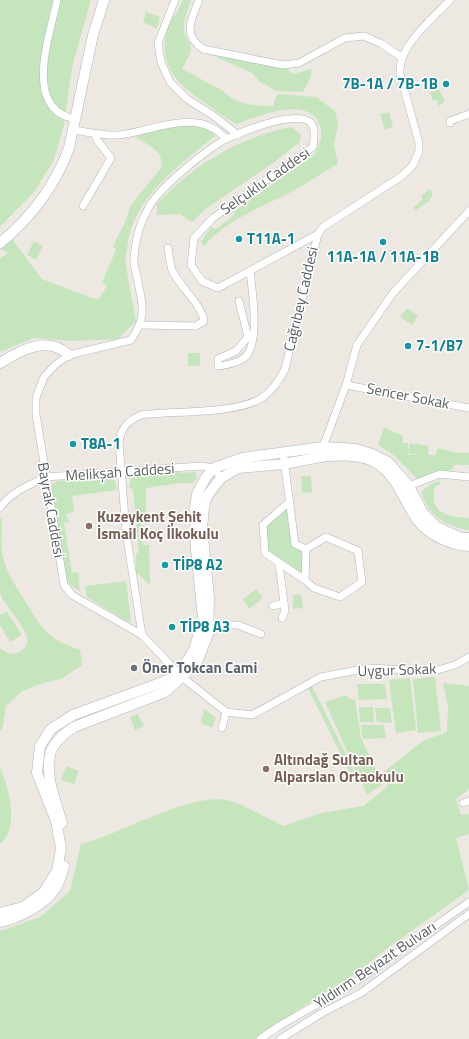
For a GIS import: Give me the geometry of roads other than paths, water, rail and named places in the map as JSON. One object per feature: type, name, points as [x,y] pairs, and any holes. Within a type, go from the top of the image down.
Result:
[{"type":"street","points":[[58,0],[43,75],[44,90],[48,103],[56,112],[64,117],[75,119]]},
{"type":"street","points":[[0,243],[26,219],[52,185],[63,164],[73,130],[93,35],[104,0]]},
{"type":"street","points":[[176,0],[158,43],[161,62],[170,82],[187,99],[214,116],[238,135]]},
{"type":"street","points":[[199,0],[189,27],[194,43],[203,50],[282,65],[299,63],[345,38],[364,36],[382,44],[402,57]]},
{"type":"street","name":"Cağrıbey Caddesi","points":[[142,635],[126,532],[119,442],[120,434],[127,423],[134,418],[148,414],[239,407],[260,399],[276,385],[285,369],[318,234],[330,222],[402,176],[413,166],[417,158],[419,143],[400,74],[402,57],[415,37],[450,0]]},
{"type":"street","points":[[450,123],[450,121],[469,114]]},
{"type":"street","name":"Selçuklu Caddesi","points":[[140,325],[143,317],[134,260],[138,231],[149,206],[159,194],[189,167],[226,140],[278,121],[300,118],[311,123],[316,132],[314,147],[213,218],[194,238],[191,265],[202,281],[218,288],[318,234]]},
{"type":"street","points":[[73,130],[95,134],[119,135],[162,124],[187,122],[211,127],[226,140]]},
{"type":"street","points":[[83,206],[111,158],[97,140],[95,134]]},
{"type":"street","points":[[325,452],[357,344],[394,293],[469,211]]},
{"type":"street","points":[[0,363],[30,347],[54,345],[69,355],[131,340],[140,325],[196,326],[204,321],[203,315],[183,289],[172,269],[168,248]]},
{"type":"street","points":[[239,301],[248,337],[236,351],[218,359],[218,366],[229,365],[245,357],[253,344],[253,310],[250,271]]},
{"type":"street","name":"Bayrak Caddesi","points":[[69,355],[55,365],[44,377],[36,398],[36,414],[64,585],[72,595],[142,635],[181,676]]},
{"type":"street","name":"Sencer Sokak","points":[[346,385],[469,408]]},
{"type":"street","points":[[205,625],[196,549],[195,509],[198,494],[206,477],[214,468],[242,458],[283,452],[325,452],[356,449],[372,454],[388,462],[423,514],[437,527],[467,543]]},
{"type":"street","points":[[283,452],[295,544],[306,549]]},
{"type":"street","points":[[0,922],[17,916],[44,900],[55,890],[60,880],[65,861],[66,842],[49,774],[50,754],[62,736],[74,727],[119,704],[163,682],[181,676],[194,650],[205,625],[209,597],[202,528],[204,507],[207,496],[221,478],[238,468],[284,464],[325,452]]},
{"type":"street","name":"Melikşah Caddesi","points":[[0,508],[3,503],[23,488],[46,477],[201,466],[214,468]]},
{"type":"street","points":[[214,468],[221,478]]},
{"type":"street","points":[[405,487],[440,474],[469,476]]},
{"type":"street","points":[[289,502],[263,525],[265,553],[305,580],[314,588],[340,597],[362,582],[358,551],[326,537],[306,549]]},
{"type":"street","points":[[305,580],[306,549]]},
{"type":"street","points":[[279,562],[285,611],[282,618]]},
{"type":"street","points":[[273,606],[284,603]]},
{"type":"street","points":[[205,625],[238,625],[261,634]]},
{"type":"street","name":"Uygur Sokak","points":[[226,712],[252,715],[321,677],[368,668],[434,671],[455,665],[469,657]]},
{"type":"street","points":[[181,676],[226,712],[222,728]]},
{"type":"street","points":[[0,913],[23,907],[44,892],[57,871],[61,848],[56,821],[37,773],[40,746],[51,729],[73,715],[119,704]]},
{"type":"street","name":"Yıldırım Beyazıt Bulvarı","points":[[260,1039],[279,1026],[351,985],[469,902]]},
{"type":"street","name":"Yıldırım Beyazıt Bulvarı","points":[[280,1039],[322,1013],[361,993],[469,914]]},
{"type":"place","name":"7B-1A / 7B-1B","points":[[446,84]]},
{"type":"place","name":"T11A-1","points":[[239,239]]},
{"type":"place","name":"11A-1A / 11A-1B","points":[[383,242]]},
{"type":"place","name":"7-1/B7","points":[[408,346]]},
{"type":"place","name":"T8A-1","points":[[73,444]]},
{"type":"place","name":"Kuzeykent Şehit İsmail Koç İlkokulu","points":[[89,526]]},
{"type":"place","name":"TİP8 A2","points":[[165,565]]},
{"type":"place","name":"TİP8 A3","points":[[172,627]]},
{"type":"place","name":"Öner Tokcan Cami","points":[[134,668]]},
{"type":"place","name":"Altındağ Sultan Alparslan Ortaokulu","points":[[266,769]]}]
